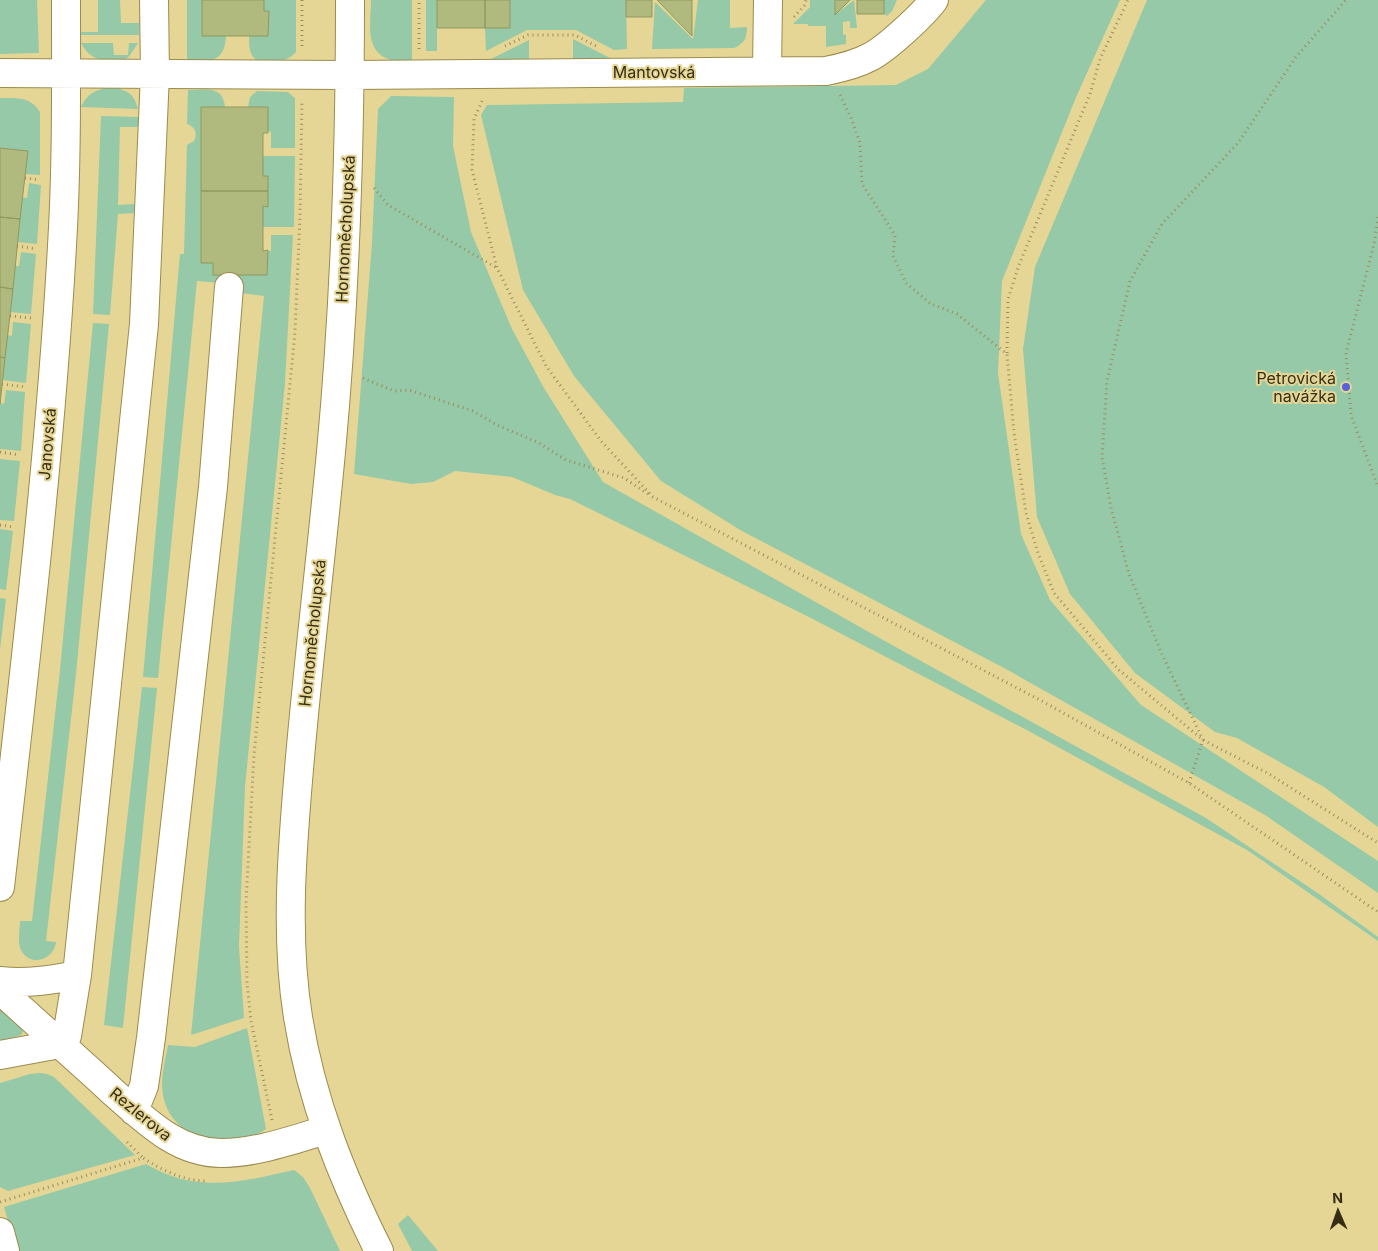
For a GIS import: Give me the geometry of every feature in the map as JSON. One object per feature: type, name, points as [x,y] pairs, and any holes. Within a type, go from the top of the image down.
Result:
[{"type":"street","name":"Janovská","points":[[0,887],[46,462],[62,245],[66,0]]},
{"type":"street","points":[[0,1055],[60,1044],[67,1036],[77,974],[144,324],[155,74],[154,0]]},
{"type":"street","name":"Hornoměcholupská","points":[[350,0],[349,160],[338,368],[296,798],[292,962],[298,1018],[309,1071],[326,1130],[354,1202],[379,1251]]},
{"type":"street","points":[[767,71],[768,0]]},
{"type":"street","name":"Mantovská","points":[[0,73],[350,75],[826,71],[871,57],[893,40],[934,0]]},
{"type":"street","points":[[134,1111],[144,1086],[152,1028],[213,488],[229,287]]},
{"type":"street","points":[[0,981],[21,983],[50,981],[77,974]]},
{"type":"street","points":[[0,990],[60,1044]]},
{"type":"street","name":"Rezlerova","points":[[60,1044],[155,1129],[178,1143],[199,1150],[220,1153],[249,1151],[326,1130]]},
{"type":"street","points":[[0,1232],[5,1251]]},
{"type":"path","points":[[278,1144],[251,1021],[247,984],[246,901],[254,755],[295,332],[300,216],[302,0]]},
{"type":"path","points":[[419,0],[419,55]]},
{"type":"path","points":[[1128,0],[1100,59],[1090,94],[1019,265],[1008,299],[1007,354],[1014,433],[1026,514],[1038,554],[1054,593],[1119,670],[1203,740],[1269,774],[1378,843]]},
{"type":"path","points":[[1189,783],[1203,740],[1161,652],[1129,574],[1121,546],[1111,508],[1102,457],[1107,381],[1130,281],[1162,224],[1238,143],[1296,58],[1346,0]]},
{"type":"path","points":[[826,71],[851,118],[860,143],[862,184],[895,235],[893,256],[906,283],[931,304],[956,314],[1007,354]]},
{"type":"path","points":[[474,119],[472,170],[498,268],[546,366],[601,441],[653,497]]},
{"type":"path","points":[[349,160],[388,205],[498,268]]},
{"type":"path","points":[[1378,217],[1374,244],[1346,353],[1351,415],[1378,487]]},
{"type":"path","points":[[17,246],[42,249]]},
{"type":"path","points":[[10,316],[37,319]]},
{"type":"path","points":[[338,368],[394,391],[409,390],[473,411],[498,425],[540,443],[566,460],[624,478],[653,497],[1040,700],[1189,783],[1378,912]]},
{"type":"path","points":[[2,384],[31,388]]},
{"type":"path","points":[[0,452],[26,456]]},
{"type":"path","points":[[0,525],[18,527]]},
{"type":"path","points":[[122,1138],[143,1158],[175,1176],[209,1181]]},
{"type":"path","points":[[0,1202],[143,1158]]},
{"type":"green space","points":[[0,0],[37,0],[39,53],[0,54]]},
{"type":"green space","points":[[98,0],[120,0],[121,23],[139,23],[139,35],[79,35],[78,32],[98,32]]},
{"type":"green space","points":[[187,0],[202,0],[202,36],[226,36],[222,51],[214,59],[187,63]]},
{"type":"green space","points":[[264,0],[296,0],[296,52],[287,59],[273,62],[257,61],[252,56],[249,36],[268,36],[269,11],[264,11]]},
{"type":"green space","points":[[371,0],[412,0],[412,61],[391,60],[380,55],[375,49],[370,26]]},
{"type":"green space","points":[[426,0],[437,0],[437,51],[426,51]]},
{"type":"green space","points":[[510,0],[626,0],[627,49],[614,50],[576,30],[527,30],[486,51],[485,28],[510,28]]},
{"type":"green space","points":[[698,0],[730,0],[730,28],[747,27],[746,37],[743,42],[734,48],[652,49],[655,2],[693,39]]},
{"type":"green space","points":[[810,0],[835,0],[835,15],[854,0],[857,28],[850,28],[850,21],[843,22],[843,34],[846,35],[846,44],[826,47],[826,26],[793,24],[810,7]]},
{"type":"green space","points":[[884,0],[897,0],[892,11],[887,16],[884,14]]},
{"type":"green space","points":[[986,0],[1120,0],[1077,95],[1002,281],[998,373],[1021,534],[1050,600],[1141,705],[1378,861],[1378,893],[1265,815],[1006,669],[742,531],[661,481],[574,376],[523,290],[481,115],[487,105],[683,102],[684,88],[896,85],[928,69]]},
{"type":"green space","points":[[1147,0],[1378,0],[1378,827],[1324,787],[1237,738],[1215,732],[1135,673],[1070,594],[1037,517],[1023,349],[1035,267]]},
{"type":"green space","points":[[573,39],[612,59],[573,59]]},
{"type":"green space","points":[[529,40],[529,60],[489,60]]},
{"type":"green space","points":[[81,43],[113,43],[114,55],[128,55],[129,43],[138,43],[126,59],[116,62],[101,60],[93,56]]},
{"type":"green space","points":[[113,87],[130,94],[135,99],[138,109],[81,107],[94,92]]},
{"type":"green space","points":[[188,90],[212,90],[217,92],[224,100],[225,107],[201,107],[201,263],[213,263],[213,275],[267,275],[267,251],[271,251],[271,235],[293,235],[285,383],[245,787],[239,947],[244,1018],[191,1035],[264,296],[241,293],[242,285],[197,281],[158,678],[143,677],[180,254],[184,254],[187,145],[194,141],[196,135],[194,129],[187,124]]},
{"type":"green space","points":[[257,91],[288,92],[295,98],[295,148],[271,148],[271,132],[268,131],[268,108],[248,107],[250,97]]},
{"type":"green space","points":[[391,96],[454,97],[453,146],[471,232],[512,329],[544,388],[603,482],[883,640],[1206,818],[1319,894],[1378,937],[1378,941],[1247,850],[1023,728],[807,616],[570,499],[555,495],[512,477],[455,471],[433,482],[411,484],[354,474],[372,243],[378,109]]},
{"type":"green space","points":[[0,98],[22,99],[32,103],[40,112],[40,175],[25,174],[27,151],[0,148]]},
{"type":"green space","points":[[101,116],[139,117],[139,127],[120,127],[118,205],[136,204],[136,213],[118,214],[110,315],[93,314]]},
{"type":"green space","points":[[263,156],[295,156],[294,227],[263,227],[263,206],[267,207],[263,176]]},
{"type":"green space","points":[[29,183],[41,185],[37,244],[17,242],[22,197],[27,198]]},
{"type":"green space","points":[[21,252],[36,254],[31,314],[10,312],[15,266],[19,266]]},
{"type":"green space","points":[[13,322],[31,324],[26,383],[2,380],[7,335],[12,336]]},
{"type":"green space","points":[[93,323],[109,324],[76,674],[46,941],[56,942],[51,953],[46,957],[36,960],[25,956],[21,950],[19,940],[20,921],[32,921],[60,670]]},
{"type":"green space","points":[[6,390],[25,392],[21,451],[0,449],[0,403],[4,404]]},
{"type":"green space","points":[[0,459],[20,461],[14,521],[0,520]]},
{"type":"green space","points":[[0,529],[13,531],[6,590],[0,589]]},
{"type":"green space","points":[[0,598],[6,599],[0,650]]},
{"type":"green space","points":[[142,687],[157,688],[123,1028],[104,1025]]},
{"type":"green space","points":[[0,1009],[22,1029],[21,1035],[0,1041]]},
{"type":"green space","points":[[247,1028],[266,1129],[251,1137],[240,1139],[210,1138],[199,1136],[189,1131],[172,1117],[166,1107],[163,1095],[162,1077],[168,1045],[195,1047]]},
{"type":"green space","points":[[40,1073],[54,1077],[135,1155],[8,1191],[0,1187],[0,1083]]},
{"type":"green space","points":[[146,1164],[183,1179],[219,1183],[294,1170],[303,1177],[310,1188],[340,1251],[17,1251],[4,1207]]},
{"type":"green space","points":[[408,1215],[438,1251],[412,1251],[398,1224]]},
{"type":"building","points":[[202,0],[264,0],[264,11],[269,11],[268,36],[202,36]]},
{"type":"building","points":[[437,0],[485,0],[485,28],[437,28]]},
{"type":"building","points":[[485,0],[510,0],[510,28],[485,28]]},
{"type":"building","points":[[626,0],[652,0],[652,17],[626,17]]},
{"type":"building","points":[[657,0],[692,0],[692,36]]},
{"type":"building","points":[[835,0],[850,0],[835,15]]},
{"type":"building","points":[[857,0],[884,0],[884,14],[857,14]]},
{"type":"building","points":[[201,107],[268,107],[268,133],[263,133],[263,176],[268,176],[268,191],[201,191]]},
{"type":"building","points":[[0,148],[28,151],[20,219],[0,217]]},
{"type":"building","points":[[201,191],[268,191],[268,207],[263,206],[263,251],[268,250],[267,275],[213,275],[213,263],[201,263]]},
{"type":"building","points":[[0,217],[20,219],[13,289],[0,287]]},
{"type":"building","points":[[0,287],[13,289],[5,358],[0,357]]},
{"type":"building","points":[[0,357],[5,358],[0,404]]},
{"type":"place","name":"Petrovická navážka","points":[[1346,387]]}]
